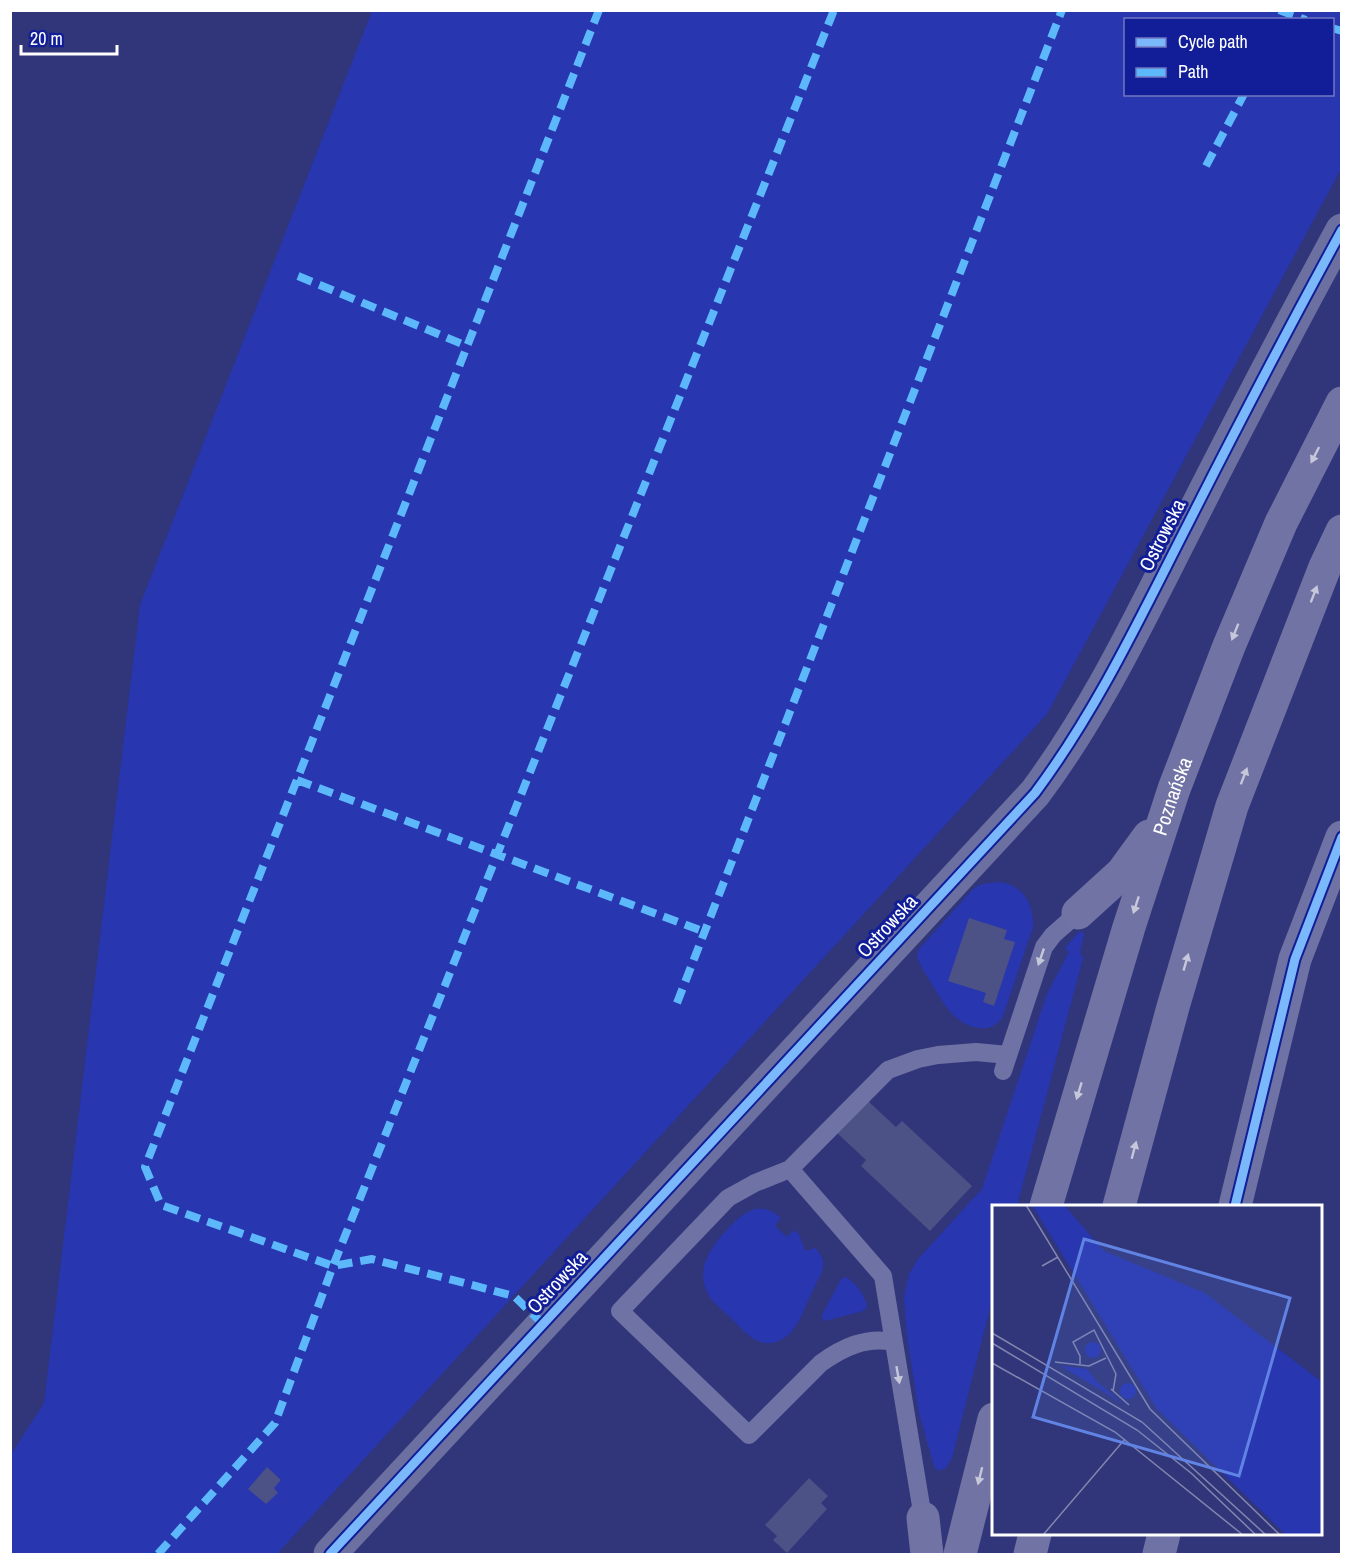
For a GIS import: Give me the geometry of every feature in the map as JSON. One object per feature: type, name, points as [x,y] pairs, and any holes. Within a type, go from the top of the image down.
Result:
[{"type":"highway","name":"Poznańska","points":[[1046,1205],[1129,927],[1174,789],[1229,646],[1277,533],[1341,403]]},
{"type":"highway","points":[[1119,1205],[1173,1007],[1232,806],[1341,531]]},
{"type":"highway","points":[[1078,913],[1101,894],[1130,864],[1154,827],[1174,789]]},
{"type":"highway","points":[[960,1554],[992,1423]]},
{"type":"highway","points":[[922,1518],[927,1554]]},
{"type":"highway","points":[[1030,1554],[1035,1535]]},
{"type":"street","name":"Ostrowska","points":[[330,1554],[1035,793],[1085,721],[1125,648],[1269,364],[1341,230]]},
{"type":"street","points":[[1235,1205],[1295,959],[1333,882],[1341,837]]},
{"type":"street","points":[[1159,1554],[1164,1535]]},
{"type":"lane","points":[[893,1342],[862,1342],[849,1346],[830,1357],[821,1363],[749,1435],[620,1311],[728,1198],[755,1183],[790,1169],[888,1070],[918,1059],[976,1052],[1006,1063],[1048,941],[1078,913]]},
{"type":"lane","points":[[790,1169],[883,1276],[922,1518]]},
{"type":"shaded area","points":[[372,11],[1341,11],[1341,169],[1047,714],[277,1554],[11,1554],[10,1456],[44,1403],[140,605]]},
{"type":"shaded area","points":[[998,882],[1014,886],[1025,896],[1031,910],[1033,927],[1003,1016],[993,1026],[980,1028],[963,1022],[950,1011],[924,972],[917,955],[919,949],[973,889],[982,884]]},
{"type":"shaded area","points":[[1079,932],[1083,932],[1080,952],[1083,958],[1017,1205],[992,1205],[992,1300],[952,1458],[946,1468],[938,1471],[934,1466],[919,1413],[907,1337],[904,1297],[909,1274],[918,1259],[982,1189],[1047,994],[1069,952],[1065,948]]},
{"type":"shaded area","points":[[755,1209],[773,1212],[781,1218],[775,1226],[787,1237],[794,1230],[799,1234],[805,1251],[815,1248],[823,1264],[821,1275],[795,1327],[784,1338],[771,1343],[764,1343],[745,1332],[712,1300],[706,1291],[704,1281],[705,1263],[719,1238],[736,1221]]},
{"type":"shaded area","points":[[845,1277],[860,1290],[867,1308],[825,1321],[822,1315],[841,1279]]},
{"type":"building","points":[[969,918],[1007,930],[1004,939],[1015,942],[994,1006],[983,1002],[986,993],[948,981]]},
{"type":"building","points":[[868,1101],[896,1127],[902,1121],[972,1186],[930,1231],[861,1166],[866,1160],[837,1133]]},
{"type":"building","points":[[267,1467],[281,1480],[274,1488],[278,1493],[266,1504],[248,1489]]},
{"type":"building","points":[[809,1478],[828,1496],[821,1503],[827,1509],[787,1553],[773,1540],[777,1536],[765,1525]]},
{"type":"marked path","points":[[543,1324],[514,1296],[372,1259],[333,1266],[161,1205],[145,1167],[599,10]]},
{"type":"marked path","points":[[158,1554],[275,1423],[333,1266],[834,10]]},
{"type":"marked path","points":[[677,1003],[1062,10]]},
{"type":"marked path","points":[[1279,10],[1301,18]]},
{"type":"marked path","points":[[1334,29],[1342,31]]},
{"type":"marked path","points":[[1206,166],[1243,96]]},
{"type":"marked path","points":[[298,276],[467,346]]},
{"type":"marked path","points":[[297,780],[705,932]]},
{"type":"cycle path","points":[[330,1554],[1035,793],[1078,729],[1117,662],[1342,230]]},
{"type":"cycle path","points":[[1235,1205],[1295,959],[1342,837]]}]
